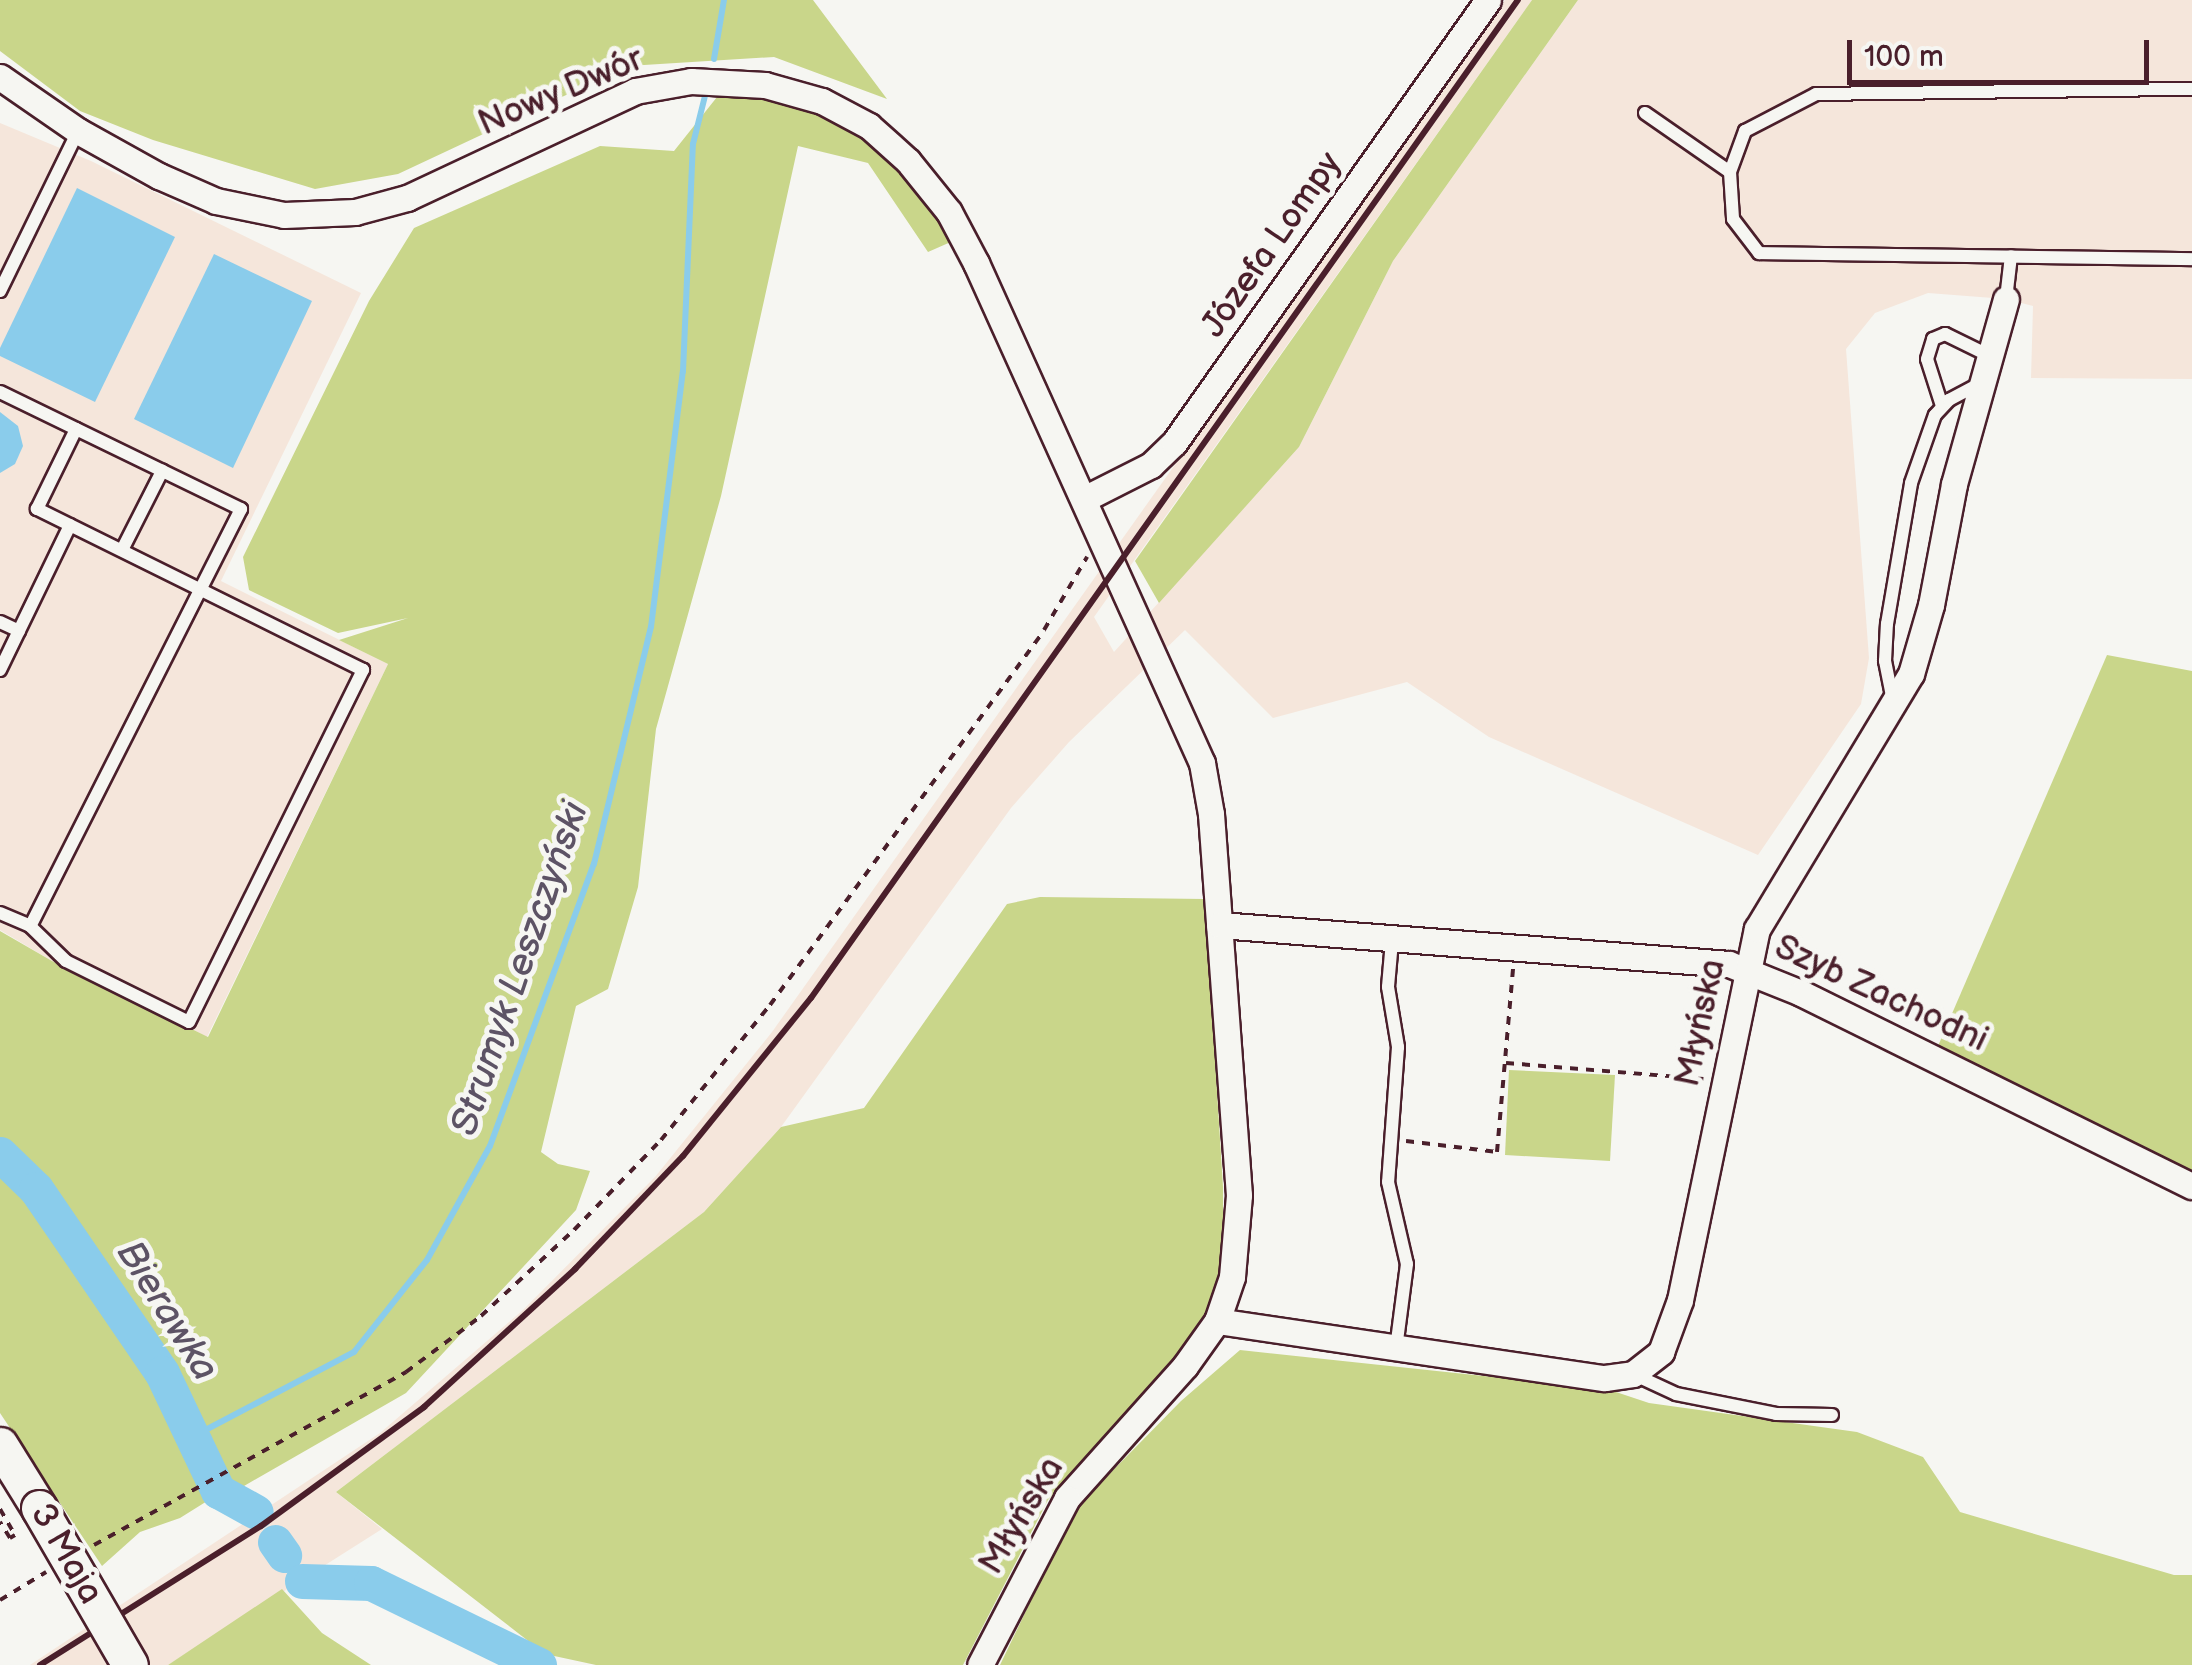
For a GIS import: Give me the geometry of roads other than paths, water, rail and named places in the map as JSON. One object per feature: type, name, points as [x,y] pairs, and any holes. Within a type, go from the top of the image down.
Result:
[{"type":"main road","name":"3 Maja","points":[[0,1445],[130,1665]]},
{"type":"street","name":"Józefa Lompy","points":[[1084,499],[1152,465],[1174,443],[1488,0]]},
{"type":"street","name":"Nowy Dwór","points":[[0,77],[78,131],[216,201],[252,211],[317,215],[355,212],[407,198],[604,104],[663,84],[729,81],[765,85],[822,101],[870,126],[936,194],[976,263],[1084,499]]},
{"type":"street","name":"Młyńska","points":[[1633,1374],[1661,1352],[1676,1316],[1746,970],[1766,907],[1894,704],[1922,642],[1946,518],[2006,299]]},
{"type":"street","name":"Młyńska","points":[[980,1665],[1067,1498],[1184,1366],[1217,1321],[1232,1277],[1239,1220],[1211,814],[1202,763],[1084,499]]},
{"type":"street","name":"Szyb Zachodni","points":[[1219,925],[1392,942],[1691,958],[1746,970],[2109,1141],[2192,1186]]},
{"type":"street","points":[[1217,1321],[1585,1376],[1633,1374]]},
{"type":"lane","points":[[2192,89],[1816,94],[1744,131],[1730,172],[1732,219],[1759,253],[2192,259]]},
{"type":"lane","points":[[1646,113],[1730,172]]},
{"type":"lane","points":[[0,291],[78,131]]},
{"type":"lane","points":[[2006,299],[2012,256]]},
{"type":"lane","points":[[1942,406],[1928,365],[1933,339],[1945,334],[1990,356]]},
{"type":"lane","points":[[1894,704],[1885,661],[1892,576],[1912,483],[1930,426],[1942,406],[1983,382]]},
{"type":"lane","points":[[0,392],[241,509],[30,926]]},
{"type":"lane","points":[[0,913],[30,926],[66,961],[189,1022],[363,670],[37,509],[76,429]]},
{"type":"lane","points":[[122,550],[162,470]]},
{"type":"lane","points":[[0,670],[70,526]]},
{"type":"lane","points":[[0,622],[19,632]]},
{"type":"lane","points":[[1392,942],[1388,987],[1398,1047],[1389,1191],[1407,1264],[1396,1350]]},
{"type":"lane","points":[[1633,1374],[1676,1394],[1776,1414],[1832,1415]]},
{"type":"water","points":[[77,188],[175,237],[95,402],[0,356],[0,348]]},
{"type":"water","points":[[214,254],[312,301],[233,468],[134,419]]},
{"type":"water","points":[[0,412],[18,426],[23,446],[15,464],[0,473]]},
{"type":"waterway","name":"Strumyk Leszczyński","points":[[714,59],[724,0]]},
{"type":"waterway","name":"Strumyk Leszczyński","points":[[194,1436],[354,1352],[427,1260],[490,1146],[594,864],[651,627],[683,371],[693,144],[706,92]]},
{"type":"waterway","name":"Bierawka","points":[[0,1154],[36,1189],[162,1373],[218,1491],[256,1512]]},
{"type":"waterway","name":"Bierawka","points":[[275,1542],[284,1555]]},
{"type":"waterway","name":"Bierawka","points":[[302,1581],[371,1583],[539,1665]]},
{"type":"railway","points":[[40,1665],[261,1526],[424,1407],[575,1269],[683,1156],[811,998],[1518,0]]}]
